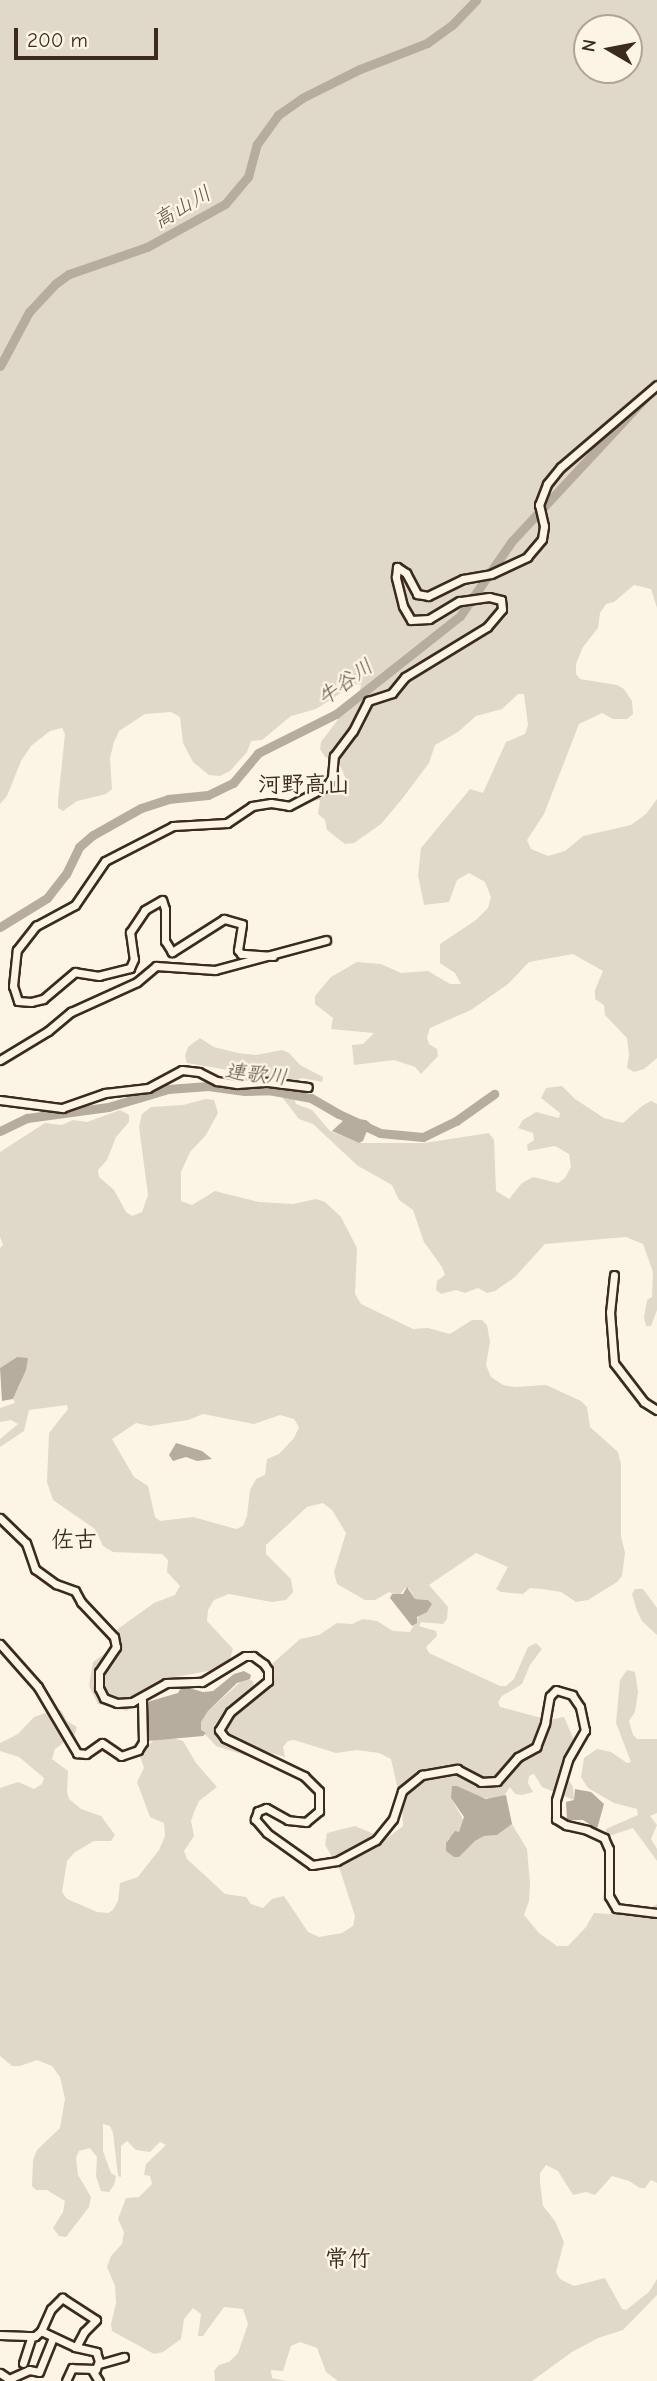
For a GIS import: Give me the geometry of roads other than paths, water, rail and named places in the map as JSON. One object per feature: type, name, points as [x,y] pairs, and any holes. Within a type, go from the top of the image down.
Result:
[{"type":"street","points":[[273,956],[241,954],[238,950],[242,924],[224,919],[172,952],[165,941],[166,909],[162,900],[145,910],[130,932],[134,959],[130,968],[99,976],[75,972],[43,999],[31,1002],[18,1001],[13,986],[17,950],[36,926],[75,905],[105,861],[173,826],[227,823],[252,806],[271,803],[289,806],[327,786],[332,777],[334,756],[353,731],[368,701],[392,693],[405,677],[487,627],[502,609],[501,600],[489,597],[459,601],[429,619],[411,620],[403,606],[396,577],[397,567],[407,573],[417,594],[428,596],[463,579],[491,574],[527,557],[542,539],[544,526],[539,505],[547,484],[570,459],[657,385]]},
{"type":"street","points":[[0,1060],[48,1031],[71,1012],[137,982],[156,966],[215,970],[326,940]]},
{"type":"street","points":[[0,1100],[62,1108],[113,1091],[148,1088],[182,1070],[237,1084],[268,1082],[308,1087]]},
{"type":"street","points":[[614,1275],[610,1312],[614,1363],[644,1402],[657,1410]]},
{"type":"street","points":[[0,1518],[26,1544],[35,1569],[56,1584],[75,1591],[81,1602],[114,1637],[116,1647],[99,1672],[100,1693],[117,1703],[142,1700],[166,1684],[202,1682],[245,1656],[253,1657],[264,1664],[268,1670],[268,1681],[230,1712],[219,1730],[225,1738],[286,1766],[316,1786],[321,1796],[319,1811],[306,1822],[288,1820],[266,1808],[258,1811],[255,1819],[267,1833],[305,1863],[318,1867],[350,1856],[376,1840],[393,1819],[402,1791],[416,1778],[430,1772],[457,1769],[481,1782],[497,1781],[518,1757],[536,1746],[545,1723],[550,1696],[556,1690],[566,1691],[580,1707],[585,1730],[568,1760],[556,1800],[556,1819],[604,1838],[609,1849],[609,1896],[616,1908],[657,1913]]},
{"type":"street","points":[[0,1644],[38,1686],[77,1753],[86,1754],[102,1743],[121,1756],[138,1751],[143,1742],[142,1700]]},
{"type":"street","points":[[0,2335],[32,2336],[41,2331],[51,2309],[62,2298],[96,2320],[84,2332],[77,2345]]},
{"type":"street","points":[[41,2331],[96,2352],[99,2364]]},
{"type":"street","points":[[23,2363],[32,2336]]},
{"type":"street","points":[[0,2373],[10,2380],[29,2370],[39,2372],[53,2337]]},
{"type":"street","points":[[66,2381],[72,2368],[92,2370],[99,2364],[124,2357]]},
{"type":"street","points":[[92,2370],[99,2381]]},
{"type":"waterway","name":"高山川","points":[[0,366],[29,312],[55,284],[69,274],[147,247],[225,204],[248,177],[257,144],[278,115],[302,98],[360,69],[427,43],[452,25],[476,0]]},
{"type":"waterway","name":"牛谷川","points":[[0,927],[47,898],[66,874],[79,847],[93,835],[141,808],[168,799],[208,795],[233,783],[258,753],[336,714],[460,616],[512,541],[646,397]]},
{"type":"waterway","name":"連歌川","points":[[0,1131],[27,1118],[108,1107],[168,1089],[208,1086],[245,1091],[269,1090],[311,1098],[380,1133],[423,1137],[456,1121],[494,1094]]},
{"type":"district","name":"河野高山","points":[[304,785]]},
{"type":"district","name":"佐古","points":[[74,1540]]},
{"type":"district","name":"常竹","points":[[348,2259]]}]
